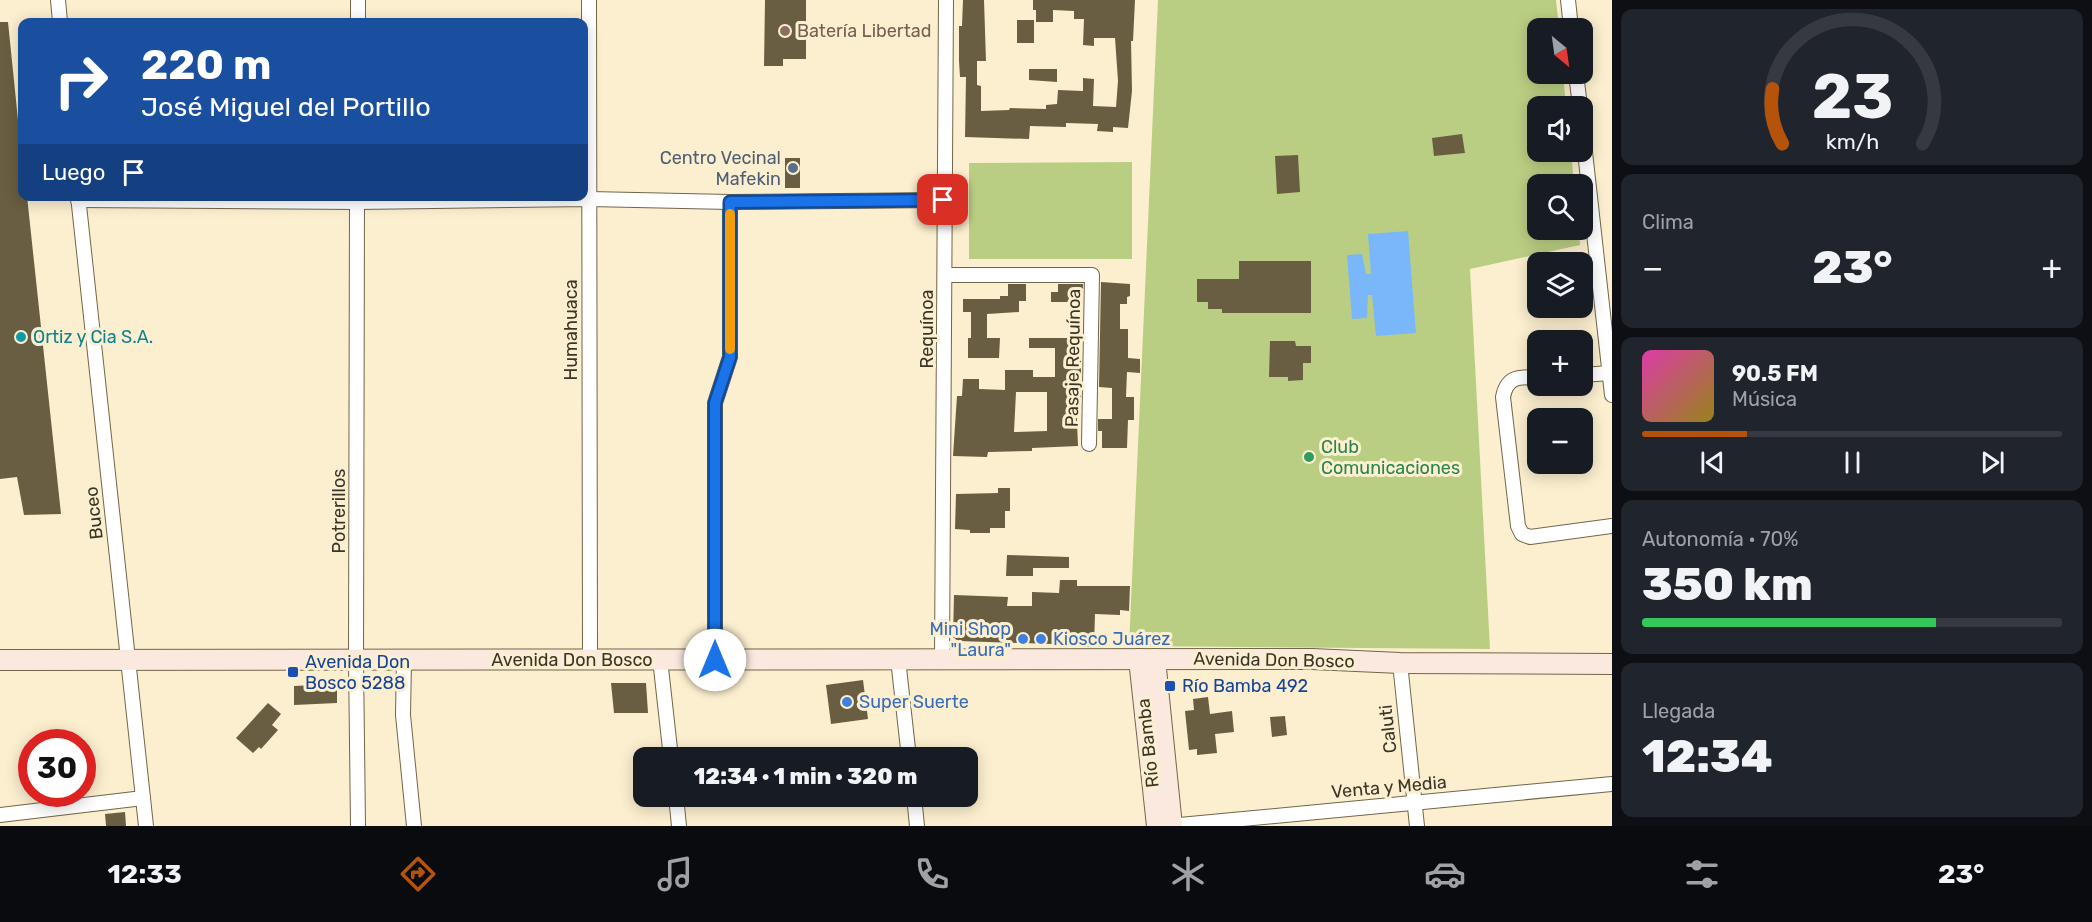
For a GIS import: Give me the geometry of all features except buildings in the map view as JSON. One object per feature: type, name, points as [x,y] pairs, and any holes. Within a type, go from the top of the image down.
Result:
[{"type":"main road","name":"Río Bamba","points":[[1147,659],[1171,826]]},
{"type":"main road","name":"Río Bamba","points":[[1147,659],[1157,826]]},
{"type":"main road","name":"Avenida Don Bosco","points":[[0,660],[1312,659],[1400,663],[1612,664]]},
{"type":"street","points":[[58,0],[60,18]]},
{"type":"street","points":[[358,0],[358,18]]},
{"type":"street","name":"Humahuaca","points":[[589,0],[590,660]]},
{"type":"street","name":"Requínoa","points":[[942,659],[946,0]]},
{"type":"street","points":[[1568,0],[1570,18]]},
{"type":"street","points":[[1587,162],[1607,295],[1612,395]]},
{"type":"street","points":[[589,199],[730,202],[943,200]]},
{"type":"street","name":"Buceo","points":[[78,201],[146,826]]},
{"type":"street","name":"Potrerillos","points":[[357,201],[358,826]]},
{"type":"street","points":[[715,660],[715,403],[730,357],[730,202]]},
{"type":"street","name":"Pasaje Requínoa","points":[[945,275],[1092,275],[1089,444]]},
{"type":"street","points":[[1593,375],[1610,374]]},
{"type":"street","points":[[1527,377],[1510,381],[1505,387],[1503,397],[1518,526],[1522,534],[1530,537],[1612,526]]},
{"type":"street","points":[[898,659],[908,747]]},
{"type":"street","points":[[404,660],[403,715],[414,826]]},
{"type":"street","points":[[660,660],[670,747]]},
{"type":"street","name":"Caluti","points":[[1400,663],[1417,826]]},
{"type":"street","name":"Venta y Media","points":[[1171,826],[1612,784]]},
{"type":"street","points":[[0,815],[143,798]]},
{"type":"street","points":[[677,807],[679,826]]},
{"type":"street","points":[[915,807],[917,826]]},
{"type":"green space","name":"Club Comunicaciones","points":[[1158,0],[1556,0],[1558,18],[1527,18],[1527,84],[1564,84],[1565,96],[1527,96],[1527,162],[1572,162],[1573,174],[1527,174],[1527,240],[1580,240],[1580,245],[1548,252],[1527,252],[1527,257],[1470,269],[1490,649],[1129,646]]},
{"type":"green space","points":[[1132,162],[1132,259],[969,259],[969,163]]},
{"type":"water","points":[[1408,231],[1416,333],[1376,336],[1372,295],[1368,295],[1367,318],[1352,319],[1347,255],[1362,254],[1366,274],[1371,274],[1368,234]]},
{"type":"slow traffic","points":[[730,214],[730,349]]},
{"type":"place","name":"Batería Libertad","points":[[785,31]]},
{"type":"place","name":"Centro Vecinal Mafekin","points":[[793,168]]},
{"type":"place","name":"Ortiz y Cia S.A.","points":[[21,337]]},
{"type":"place","name":"Club Comunicaciones","points":[[1309,457]]},
{"type":"place","name":"Mini Shop \"Laura\"","points":[[1023,639]]},
{"type":"place","name":"Kiosco Juárez","points":[[1041,639]]},
{"type":"place","name":"Avenida Don Bosco 5288","points":[[293,672]]},
{"type":"place","name":"Río Bamba 492","points":[[1170,686]]},
{"type":"place","name":"Super Suerte","points":[[847,702]]},
{"type":"route","points":[[715,660],[715,403],[730,357],[730,202],[943,200]]}]
